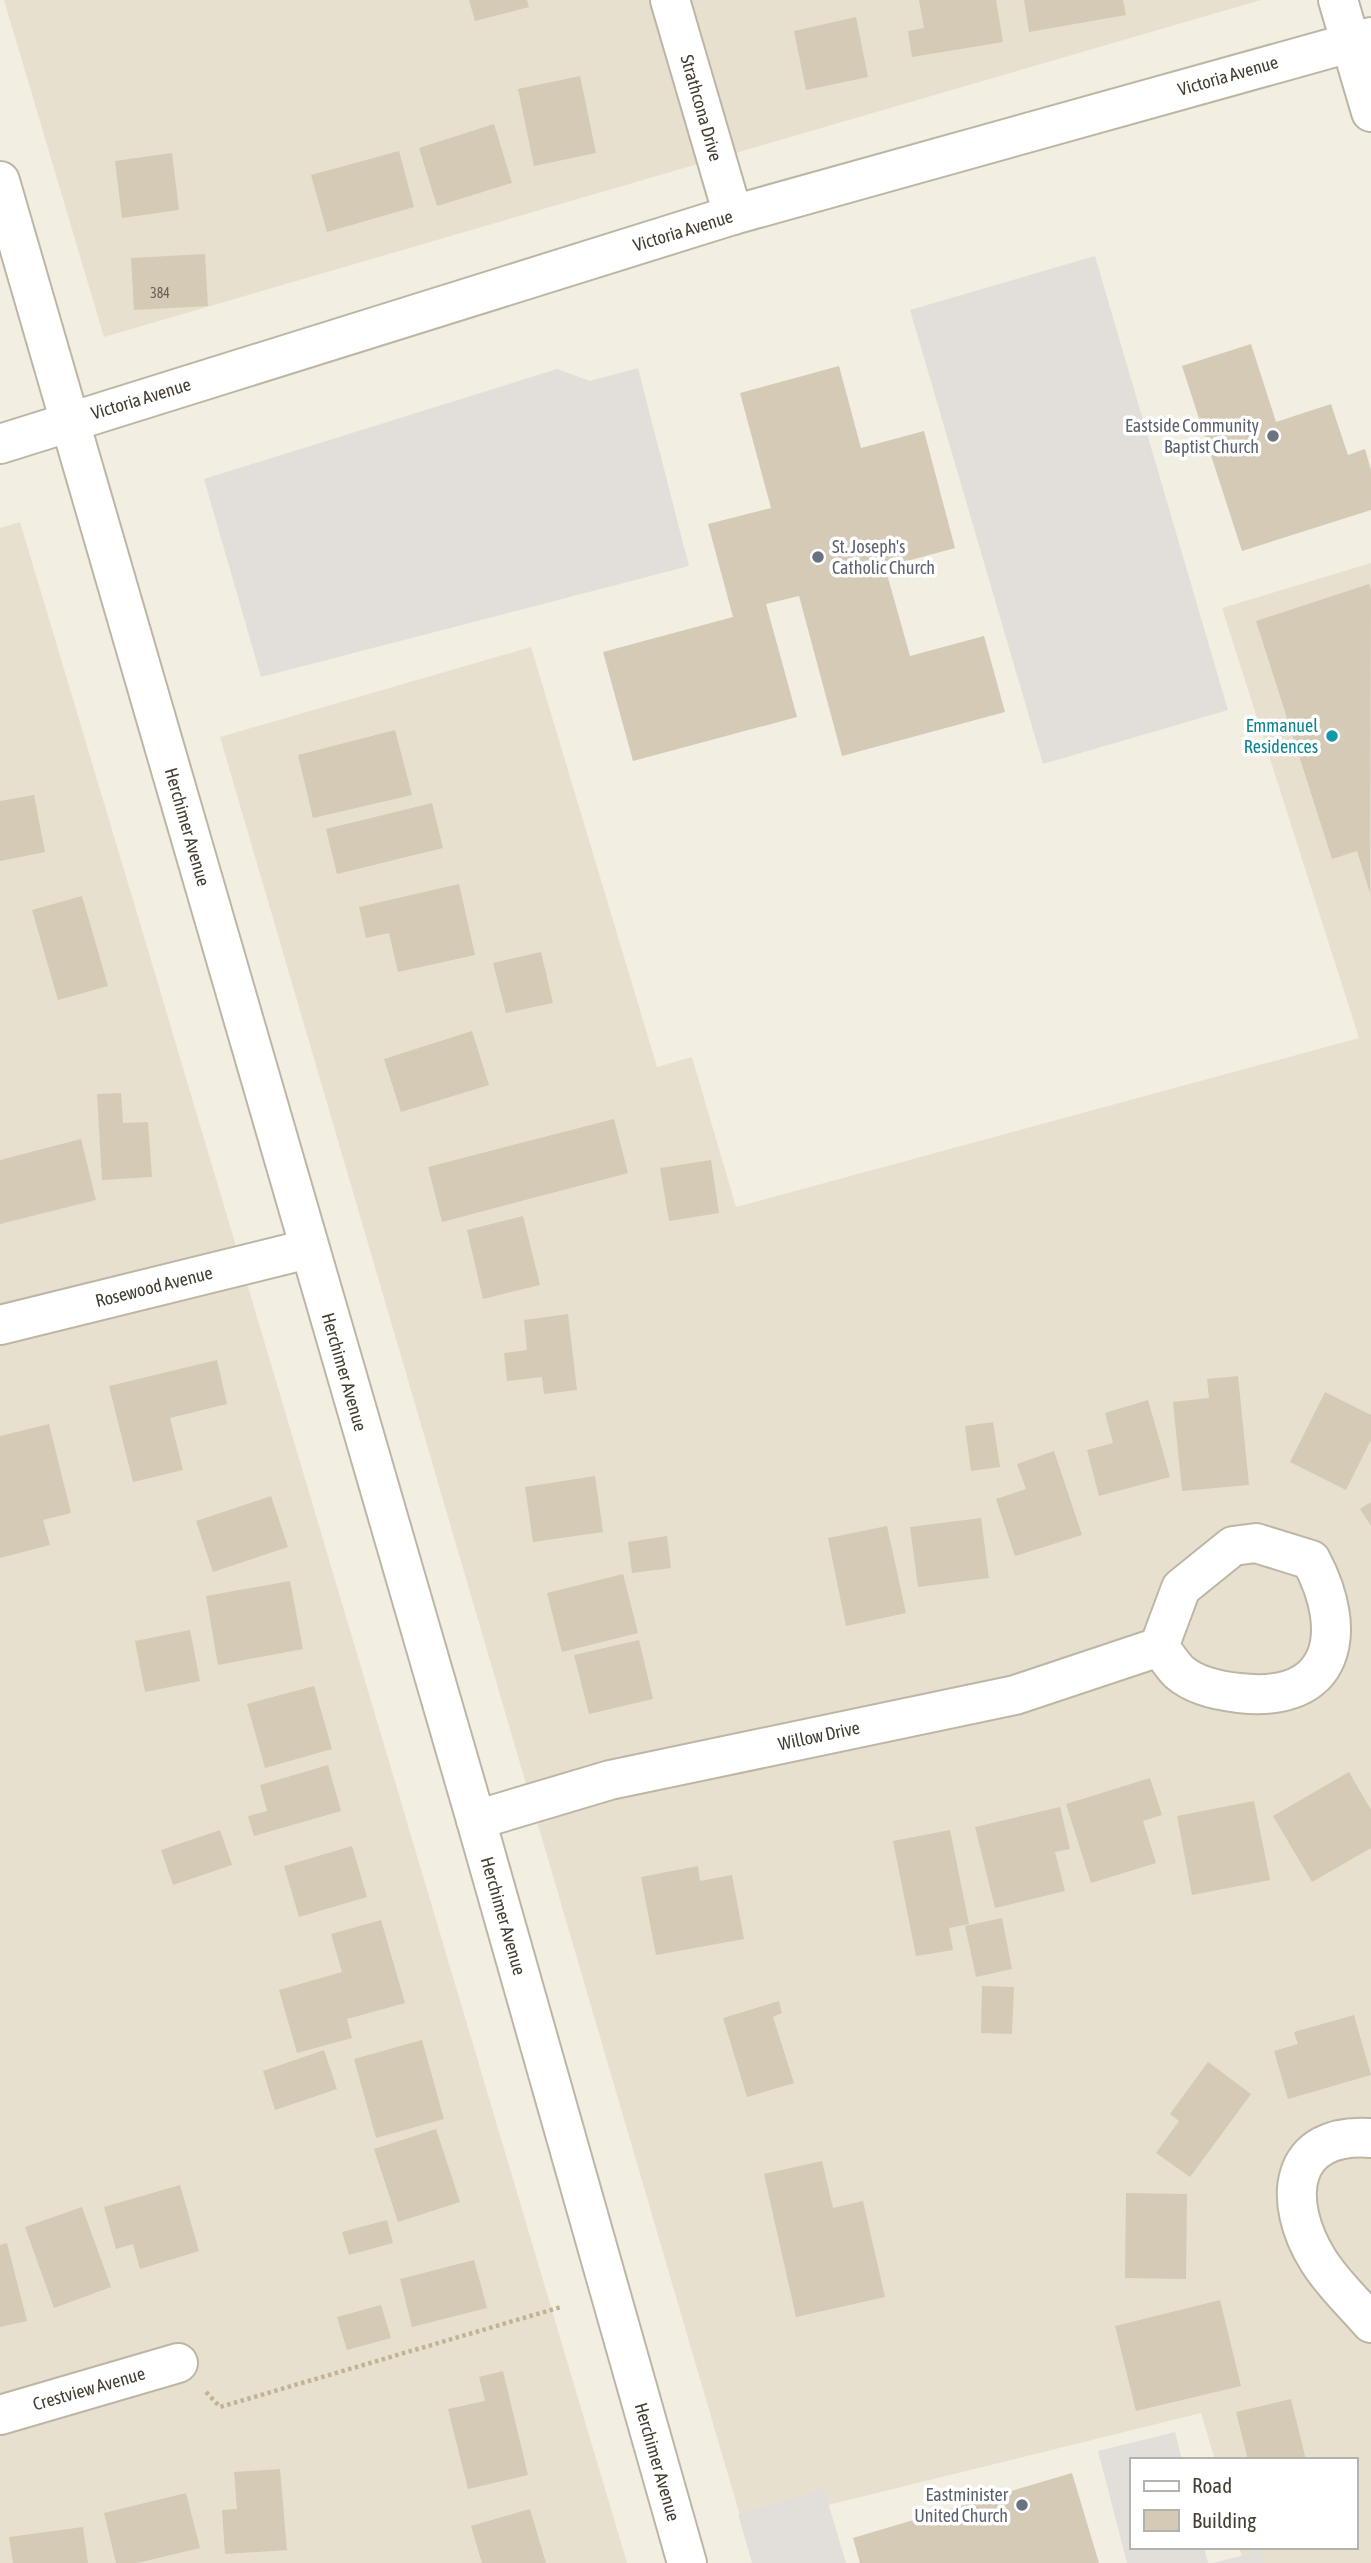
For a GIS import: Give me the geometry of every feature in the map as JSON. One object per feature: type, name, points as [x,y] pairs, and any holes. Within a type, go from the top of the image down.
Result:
[{"type":"street","name":"Strathcona Drive","points":[[670,0],[733,215]]},
{"type":"street","points":[[1338,0],[1360,39],[1371,112]]},
{"type":"street","name":"Victoria Avenue","points":[[0,444],[733,215],[1360,39]]},
{"type":"street","name":"Herchimer Avenue","points":[[0,181],[308,1250],[476,1819],[687,2563]]},
{"type":"street","name":"Rosewood Avenue","points":[[0,1325],[308,1250]]},
{"type":"street","points":[[1256,1543],[1311,1560],[1325,1586],[1333,1623],[1325,1664],[1305,1683],[1268,1696],[1215,1690],[1181,1673],[1159,1647],[1181,1588],[1233,1546],[1256,1543]]},
{"type":"street","name":"Willow Drive","points":[[476,1819],[610,1780],[1015,1695],[1159,1647]]},
{"type":"street","points":[[1371,2138],[1352,2136],[1325,2143],[1309,2154],[1297,2183],[1299,2214],[1318,2260],[1371,2323]]},
{"type":"street","name":"Crestview Avenue","points":[[0,2415],[178,2363]]},
{"type":"path","points":[[178,2363],[220,2407],[562,2307]]},
{"type":"shaded area","points":[[4,0],[1261,0],[104,337]]},
{"type":"shaded area","points":[[1095,256],[1228,710],[1043,764],[910,310]]},
{"type":"shaded area","points":[[638,368],[689,566],[261,677],[204,479],[557,369],[590,381]]},
{"type":"shaded area","points":[[20,522],[627,2563],[0,2563],[0,528]]},
{"type":"shaded area","points":[[1371,563],[1371,2563],[1244,2563],[1240,2549],[1357,2549],[1357,2458],[1214,2458],[1201,2413],[743,2526],[220,737],[531,647],[657,1067],[692,1057],[736,1207],[1359,1038],[1222,608]]},
{"type":"shaded area","points":[[1175,2432],[1182,2458],[1130,2458],[1130,2549],[1204,2549],[1208,2563],[1127,2563],[1098,2451]]},
{"type":"shaded area","points":[[824,2489],[846,2563],[752,2563],[738,2514]]},
{"type":"shaded area","points":[[1261,2551],[1264,2563],[1212,2563]]},
{"type":"building","points":[[469,0],[527,0],[529,7],[475,21]]},
{"type":"building","points":[[919,0],[996,0],[1003,42],[912,57],[908,31],[924,28]]},
{"type":"building","points":[[1024,0],[1123,0],[1126,15],[1029,32]]},
{"type":"building","points":[[856,17],[868,77],[806,90],[794,31]]},
{"type":"building","points":[[580,76],[596,153],[534,166],[518,89]]},
{"type":"building","points":[[494,124],[512,183],[437,206],[419,148]]},
{"type":"building","points":[[399,151],[414,207],[327,232],[311,175]]},
{"type":"building","points":[[172,153],[179,210],[122,218],[115,161]]},
{"type":"building","points":[[205,254],[208,306],[134,310],[131,258]]},
{"type":"building","name":"Eastside Community Baptist Church","points":[[1251,344],[1276,422],[1331,404],[1348,455],[1365,449],[1371,470],[1371,510],[1242,551],[1182,366]]},
{"type":"building","name":"St. Joseph's Catholic Church","points":[[839,366],[861,448],[924,431],[955,548],[885,567],[910,656],[984,636],[1005,712],[842,756],[799,596],[766,604],[797,717],[633,761],[603,652],[733,617],[708,524],[771,508],[740,393]]},
{"type":"building","name":"Emmanuel Residences","points":[[1369,584],[1370,893],[1357,851],[1332,859],[1256,621]]},
{"type":"building","points":[[395,730],[412,795],[313,818],[298,755]]},
{"type":"building","points":[[34,795],[45,852],[0,861],[0,801]]},
{"type":"building","points":[[432,803],[443,848],[337,874],[326,829]]},
{"type":"building","points":[[459,884],[475,955],[398,972],[389,933],[366,938],[359,907]]},
{"type":"building","points":[[82,896],[108,986],[58,1000],[32,910]]},
{"type":"building","points":[[541,952],[553,1003],[506,1013],[493,963]]},
{"type":"building","points":[[472,1031],[489,1085],[401,1112],[384,1059]]},
{"type":"building","points":[[121,1093],[123,1123],[148,1122],[152,1177],[102,1180],[97,1094]]},
{"type":"building","points":[[614,1119],[628,1173],[442,1222],[428,1167]]},
{"type":"building","points":[[81,1139],[96,1200],[0,1224],[0,1160]]},
{"type":"building","points":[[711,1160],[719,1213],[669,1221],[660,1168]]},
{"type":"building","points":[[523,1216],[540,1285],[483,1299],[467,1230]]},
{"type":"building","points":[[568,1314],[577,1390],[544,1394],[542,1377],[507,1381],[504,1353],[527,1350],[524,1320]]},
{"type":"building","points":[[217,1360],[227,1404],[170,1418],[183,1470],[133,1482],[109,1386]]},
{"type":"building","points":[[1238,1376],[1249,1485],[1182,1491],[1173,1402],[1209,1398],[1207,1379]]},
{"type":"building","points":[[1325,1392],[1371,1415],[1371,1440],[1346,1490],[1290,1462]]},
{"type":"building","points":[[1148,1400],[1170,1477],[1099,1496],[1087,1450],[1113,1443],[1105,1413]]},
{"type":"building","points":[[993,1422],[1000,1467],[971,1471],[965,1426]]},
{"type":"building","points":[[49,1424],[71,1513],[43,1520],[50,1545],[0,1558],[0,1436]]},
{"type":"building","points":[[1054,1451],[1082,1535],[1015,1556],[996,1499],[1026,1489],[1017,1464]]},
{"type":"building","points":[[595,1476],[603,1532],[533,1542],[525,1487]]},
{"type":"building","points":[[271,1496],[288,1547],[213,1572],[196,1521]]},
{"type":"building","points":[[1371,1502],[1371,1526],[1360,1509]]},
{"type":"building","points":[[981,1518],[989,1578],[918,1587],[910,1527]]},
{"type":"building","points":[[887,1526],[906,1613],[846,1626],[828,1538]]},
{"type":"building","points":[[667,1536],[671,1568],[632,1573],[628,1542]]},
{"type":"building","points":[[623,1574],[638,1633],[562,1652],[547,1593]]},
{"type":"building","points":[[290,1581],[303,1649],[218,1665],[206,1596]]},
{"type":"building","points":[[190,1630],[200,1681],[145,1692],[135,1641]]},
{"type":"building","points":[[639,1640],[653,1699],[589,1714],[574,1655]]},
{"type":"building","points":[[314,1686],[332,1749],[265,1768],[247,1704]]},
{"type":"building","points":[[328,1765],[341,1811],[254,1836],[248,1816],[267,1811],[260,1785]]},
{"type":"building","points":[[1349,1772],[1371,1810],[1371,1848],[1312,1882],[1273,1816]]},
{"type":"building","points":[[1150,1778],[1162,1815],[1143,1821],[1156,1863],[1091,1883],[1066,1804]]},
{"type":"building","points":[[1254,1801],[1270,1880],[1192,1895],[1177,1816]]},
{"type":"building","points":[[1060,1807],[1070,1849],[1055,1852],[1065,1891],[995,1908],[975,1827]]},
{"type":"building","points":[[220,1830],[232,1865],[173,1885],[161,1850]]},
{"type":"building","points":[[950,1830],[969,1924],[949,1928],[953,1950],[916,1956],[893,1841]]},
{"type":"building","points":[[352,1846],[367,1897],[299,1917],[284,1866]]},
{"type":"building","points":[[698,1866],[700,1881],[732,1875],[744,1939],[656,1955],[641,1877]]},
{"type":"building","points":[[1002,1918],[1012,1969],[976,1977],[965,1926]]},
{"type":"building","points":[[381,1920],[405,2003],[347,2019],[352,2038],[297,2053],[279,1990],[342,1972],[331,1934]]},
{"type":"building","points":[[982,1986],[1014,1987],[1012,2034],[981,2033]]},
{"type":"building","points":[[779,2001],[782,2013],[773,2017],[794,2083],[747,2097],[723,2018]]},
{"type":"building","points":[[1354,2015],[1371,2075],[1288,2099],[1274,2051],[1298,2044],[1294,2032]]},
{"type":"building","points":[[422,2040],[444,2119],[376,2138],[354,2059]]},
{"type":"building","points":[[324,2050],[337,2089],[275,2110],[263,2071]]},
{"type":"building","points":[[1208,2062],[1251,2094],[1190,2177],[1156,2153],[1179,2121],[1170,2114]]},
{"type":"building","points":[[436,2129],[460,2202],[398,2222],[374,2149]]},
{"type":"building","points":[[822,2161],[833,2208],[863,2201],[885,2297],[796,2317],[764,2174]]},
{"type":"building","points":[[180,2185],[199,2251],[140,2269],[133,2244],[116,2249],[104,2207]]},
{"type":"building","points":[[1126,2193],[1187,2194],[1186,2279],[1125,2278]]},
{"type":"building","points":[[82,2207],[111,2287],[54,2308],[25,2227]]},
{"type":"building","points":[[387,2220],[393,2243],[349,2255],[342,2232]]},
{"type":"building","points":[[7,2243],[27,2321],[0,2327],[0,2245]]},
{"type":"building","points":[[474,2260],[487,2308],[412,2327],[400,2279]]},
{"type":"building","points":[[1220,2300],[1241,2386],[1136,2411],[1115,2326]]},
{"type":"building","points":[[381,2305],[391,2338],[347,2350],[337,2317]]},
{"type":"building","points":[[503,2371],[528,2475],[468,2489],[448,2409],[485,2401],[479,2377]]},
{"type":"building","points":[[1291,2399],[1306,2458],[1248,2458],[1236,2412]]},
{"type":"building","points":[[280,2469],[287,2550],[225,2554],[222,2510],[237,2509],[234,2472]]},
{"type":"building","name":"Eastminister United Church","points":[[1072,2473],[1099,2563],[860,2563],[853,2538]]},
{"type":"building","points":[[186,2493],[200,2548],[137,2563],[116,2563],[104,2513]]},
{"type":"building","points":[[530,2509],[546,2563],[482,2563],[471,2526]]},
{"type":"building","points":[[83,2527],[88,2563],[13,2563],[9,2537]]},
{"type":"place","name":"Eastside Community Baptist Church","points":[[1273,436]]},
{"type":"place","name":"St. Joseph's Catholic Church","points":[[818,557]]},
{"type":"place","name":"Emmanuel Residences","points":[[1332,736]]},
{"type":"place","name":"Eastminister United Church","points":[[1022,2505]]}]
